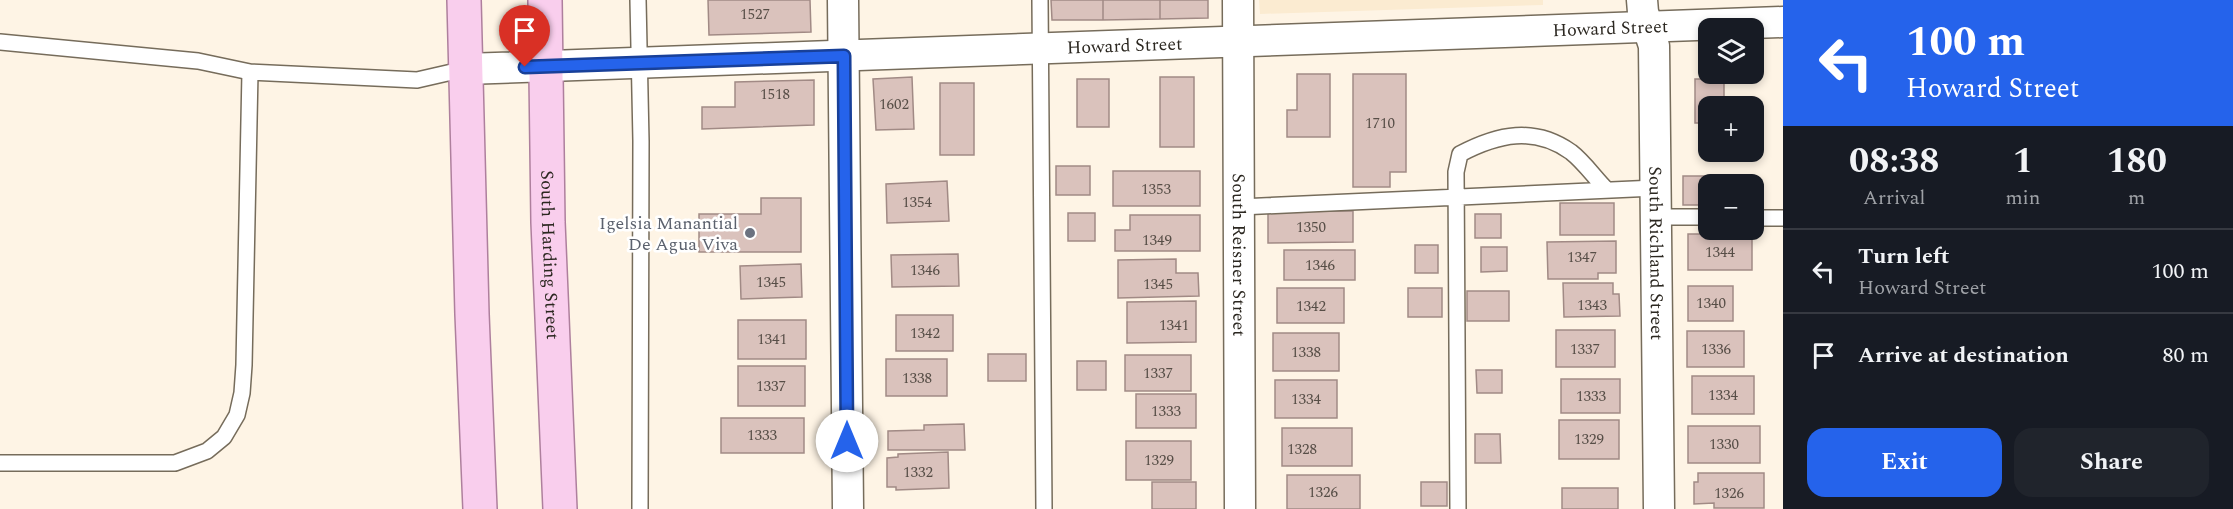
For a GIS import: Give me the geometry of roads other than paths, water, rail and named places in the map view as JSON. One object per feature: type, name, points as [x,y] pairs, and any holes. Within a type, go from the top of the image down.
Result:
[{"type":"main road","points":[[464,0],[480,509]]},
{"type":"main road","name":"South Harding Street","points":[[545,0],[548,222],[560,509]]},
{"type":"street","points":[[843,0],[848,509]]},
{"type":"street","name":"South Reisner Street","points":[[1238,0],[1240,509]]},
{"type":"street","name":"Howard Street","points":[[465,69],[1238,41],[1645,13],[1783,22]]},
{"type":"street","name":"South Richland Street","points":[[1645,13],[1654,46],[1659,509]]},
{"type":"lane","points":[[638,0],[641,141],[640,509]]},
{"type":"lane","points":[[1040,0],[1044,509]]},
{"type":"lane","points":[[0,42],[198,61],[250,72],[417,80],[465,69]]},
{"type":"lane","points":[[0,463],[175,463],[207,451],[224,437],[237,415],[242,393],[244,365],[250,72]]},
{"type":"lane","points":[[1458,509],[1456,172],[1460,154],[1478,145],[1514,135],[1544,137],[1572,153],[1606,190]]},
{"type":"lane","points":[[1240,207],[1606,190],[1698,214]]},
{"type":"lane","points":[[1764,218],[1783,218]]},
{"type":"place","name":"Igelsia Manantial De Agua Viva","points":[[750,233]]}]
